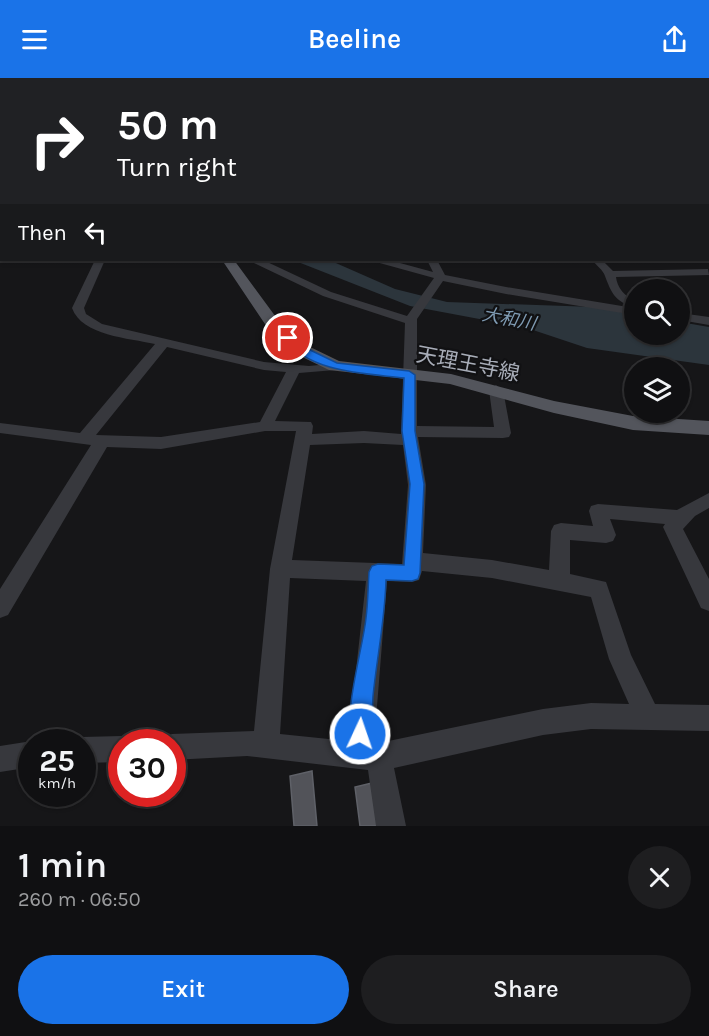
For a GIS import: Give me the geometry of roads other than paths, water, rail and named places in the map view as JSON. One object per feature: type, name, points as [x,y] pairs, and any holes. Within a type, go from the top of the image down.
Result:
[{"type":"main road","name":"天理王寺線","points":[[229,261],[275,327],[300,349],[335,366],[451,380],[554,407],[633,423],[709,428]]},
{"type":"street","points":[[100,261],[78,308],[81,316],[98,327],[264,366],[294,369],[323,369],[335,366]]},
{"type":"street","points":[[258,261],[327,294],[411,320]]},
{"type":"street","points":[[384,261],[440,277],[624,309]]},
{"type":"street","points":[[432,261],[440,277]]},
{"type":"street","points":[[598,261],[610,274],[611,284],[624,299]]},
{"type":"street","points":[[610,274],[708,272]]},
{"type":"street","points":[[280,569],[412,573],[417,484],[409,435],[411,320],[440,277]]},
{"type":"street","points":[[690,318],[709,321]]},
{"type":"street","points":[[0,608],[93,439],[163,343]]},
{"type":"street","points":[[265,426],[294,369]]},
{"type":"street","points":[[302,440],[503,433],[496,390]]},
{"type":"street","points":[[0,428],[93,439],[161,443],[265,426],[304,426],[280,569],[266,744]]},
{"type":"street","points":[[709,500],[688,511],[674,527],[709,601]]},
{"type":"street","points":[[559,582],[561,531],[606,535],[598,511],[682,518]]},
{"type":"street","points":[[412,561],[492,569],[599,589],[621,659],[648,717]]},
{"type":"street","points":[[378,572],[375,619],[361,712],[369,757],[391,826]]},
{"type":"street","points":[[186,746],[266,744],[369,757],[543,722],[591,716],[709,718]]},
{"type":"street","points":[[0,759],[18,756]]},
{"type":"water","name":"大和川","points":[[296,261],[331,261],[395,289],[447,302],[595,307],[624,313],[624,345],[690,345],[690,324],[709,327],[709,365],[690,362],[690,357],[652,357],[587,348],[527,328],[410,306]]}]
